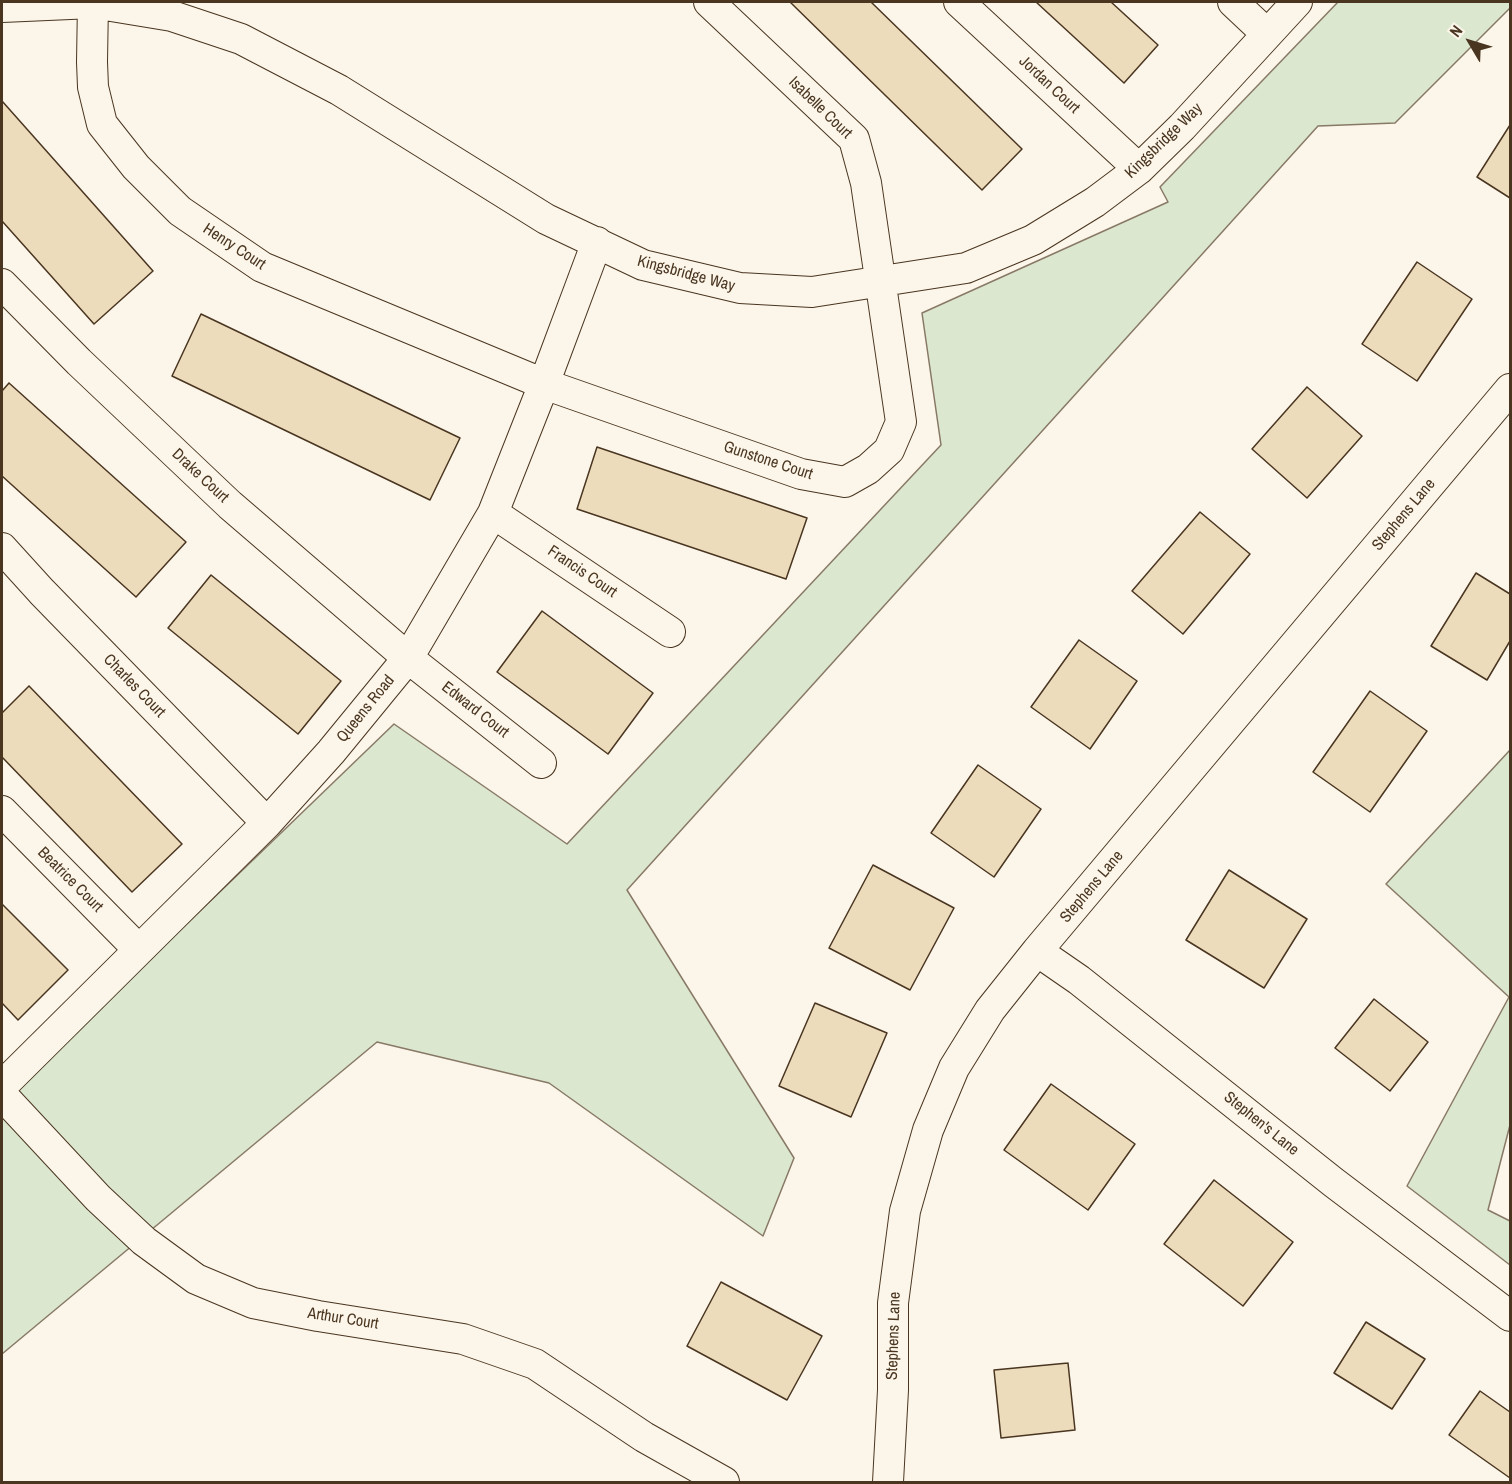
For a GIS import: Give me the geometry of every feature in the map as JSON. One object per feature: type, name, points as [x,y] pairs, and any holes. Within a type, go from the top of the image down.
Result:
[{"type":"street","name":"Kingsbridge Way","points":[[2,7],[93,2],[172,16],[241,39],[339,90],[546,219],[643,265],[740,288],[812,292],[966,268],[1033,240],[1095,202],[1139,169],[1182,127],[1297,2]]},
{"type":"street","name":"Henry Court","points":[[93,2],[93,87],[102,124],[136,166],[180,211],[262,267],[544,384]]},
{"type":"street","name":"Isabelle Court","points":[[709,2],[854,139],[866,183],[881,281]]},
{"type":"street","name":"Jordan Court","points":[[959,2],[1139,169]]},
{"type":"street","points":[[1233,2],[1267,33]]},
{"type":"street","name":"Queens Road","points":[[2,1086],[267,823],[331,752],[408,658],[493,513],[597,242]]},
{"type":"street","name":"Gunstone Court","points":[[544,384],[801,474],[845,482],[868,469],[889,450],[901,422],[881,281]]},
{"type":"street","name":"Drake Court","points":[[2,284],[79,362],[230,505],[408,658]]},
{"type":"street","name":"Stephens Lane","points":[[888,1482],[893,1390],[893,1303],[905,1211],[928,1130],[954,1068],[990,1010],[1037,951],[1510,389]]},
{"type":"street","name":"Francis Court","points":[[493,513],[670,632]]},
{"type":"street","name":"Charles Court","points":[[2,548],[50,601],[267,823]]},
{"type":"street","name":"Edward Court","points":[[408,658],[541,763]]},
{"type":"street","name":"Beatrice Court","points":[[2,811],[138,949]]},
{"type":"street","name":"Stephen's Lane","points":[[1037,951],[1079,980],[1333,1182],[1510,1316]]},
{"type":"street","name":"Arthur Court","points":[[2,1095],[98,1198],[144,1240],[196,1279],[253,1303],[318,1316],[463,1339],[535,1364],[644,1437],[724,1482]]},
{"type":"green space","points":[[1338,2],[1510,2],[1510,8],[1395,123],[1318,126],[627,890],[794,1158],[763,1236],[549,1083],[377,1042],[2,1354],[2,1102],[394,724],[567,844],[941,445],[922,313],[1168,202],[1160,187]]},
{"type":"green space","points":[[1510,750],[1510,1125],[1488,1210],[1510,1221],[1510,1265],[1407,1186],[1509,997],[1386,884]]},
{"type":"building","points":[[790,2],[871,2],[1022,149],[982,190]]},
{"type":"building","points":[[1036,2],[1111,2],[1158,45],[1124,83]]},
{"type":"building","points":[[2,101],[153,271],[94,324],[2,221]]},
{"type":"building","points":[[1510,125],[1510,198],[1477,177]]},
{"type":"building","points":[[1417,262],[1472,299],[1417,381],[1362,344]]},
{"type":"building","points":[[201,314],[460,438],[430,500],[172,376]]},
{"type":"building","points":[[9,383],[186,542],[136,597],[2,476],[2,391]]},
{"type":"building","points":[[1307,387],[1362,436],[1307,498],[1252,449]]},
{"type":"building","points":[[597,447],[807,518],[786,579],[577,509]]},
{"type":"building","points":[[1200,512],[1250,554],[1183,634],[1132,591]]},
{"type":"building","points":[[1476,573],[1510,594],[1510,641],[1487,680],[1431,646]]},
{"type":"building","points":[[211,575],[341,681],[298,734],[168,628]]},
{"type":"building","points":[[542,611],[653,693],[608,754],[497,672]]},
{"type":"building","points":[[1079,640],[1137,681],[1090,749],[1031,707]]},
{"type":"building","points":[[29,686],[182,844],[132,892],[2,757],[2,713]]},
{"type":"building","points":[[1370,691],[1427,731],[1370,812],[1313,772]]},
{"type":"building","points":[[978,765],[1041,809],[994,877],[931,833]]},
{"type":"building","points":[[873,865],[954,908],[910,990],[829,948]]},
{"type":"building","points":[[1229,870],[1307,919],[1264,988],[1186,940]]},
{"type":"building","points":[[2,904],[68,970],[18,1020],[2,1003]]},
{"type":"building","points":[[1374,999],[1428,1042],[1390,1091],[1335,1048]]},
{"type":"building","points":[[815,1003],[887,1033],[851,1117],[779,1086]]},
{"type":"building","points":[[1051,1084],[1135,1144],[1088,1210],[1004,1150]]},
{"type":"building","points":[[1214,1180],[1293,1242],[1243,1306],[1164,1244]]},
{"type":"building","points":[[721,1282],[822,1336],[787,1400],[687,1346]]},
{"type":"building","points":[[1366,1322],[1425,1359],[1392,1409],[1334,1373]]},
{"type":"building","points":[[1068,1363],[1075,1430],[1001,1438],[994,1370]]},
{"type":"building","points":[[1480,1391],[1510,1412],[1510,1478],[1449,1435]]}]
